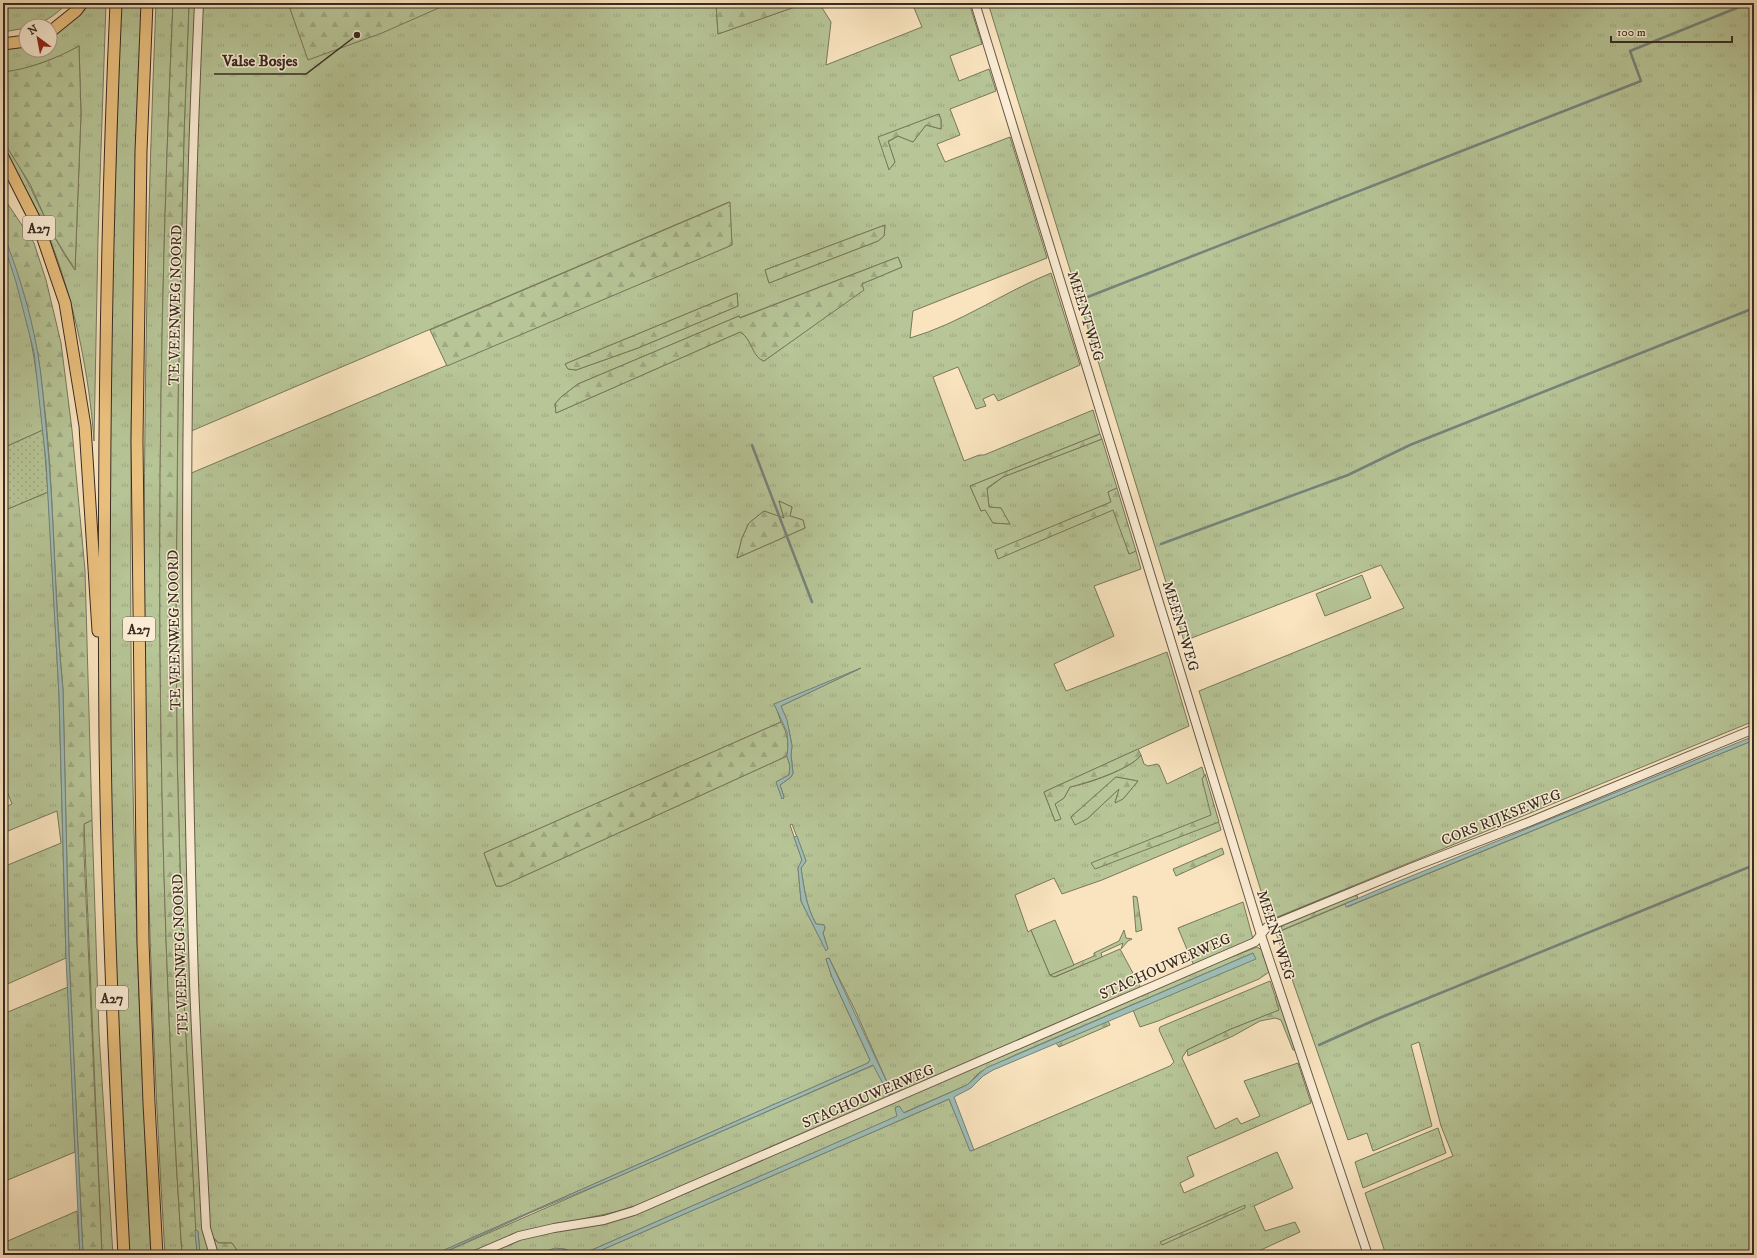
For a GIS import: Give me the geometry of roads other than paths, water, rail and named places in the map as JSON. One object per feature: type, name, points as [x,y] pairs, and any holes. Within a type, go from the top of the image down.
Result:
[{"type":"highway","points":[[58,26],[76,11],[82,3]]},
{"type":"highway","name":"A27","points":[[116,3],[110,150],[104,438],[105,742],[110,938],[124,1255]]},
{"type":"highway","name":"A27","points":[[147,3],[141,151],[136,441],[143,942],[149,1103],[157,1255]]},
{"type":"highway","points":[[3,44],[18,42]]},
{"type":"highway","name":"A27","points":[[3,157],[40,230],[60,286],[71,335],[85,426],[105,742]]},
{"type":"street","name":"TE VEENWEG NOORD","points":[[199,3],[194,106],[187,394],[188,628],[194,984],[206,1228],[214,1255]]},
{"type":"street","name":"MEENTWEG","points":[[975,3],[1261,934],[1368,1255]]},
{"type":"street","name":"CORS RIJKSEWEG","points":[[1261,934],[1267,927],[1413,867],[1529,822],[1754,729]]},
{"type":"street","name":"STACHOUWERWEG","points":[[475,1255],[518,1236],[554,1228],[604,1220],[648,1205],[1255,942],[1261,934]]},
{"type":"water","points":[[3,233],[17,270],[31,321],[42,380],[49,460],[63,690],[69,955],[83,1255],[80,1255],[66,958],[59,695],[46,462],[34,352],[16,282],[3,242]]},
{"type":"water","points":[[861,668],[781,706],[787,720],[792,746],[791,755],[793,773],[791,777],[780,785],[784,797],[782,799],[776,782],[789,775],[790,766],[787,756],[787,732],[774,704]]},
{"type":"water","points":[[1754,736],[1754,740],[1346,907],[1345,904],[1382,888]]},
{"type":"water","points":[[797,836],[806,861],[801,868],[806,897],[816,924],[824,925],[825,928],[823,933],[828,949],[826,951],[801,901],[798,868],[802,860],[794,837]]},
{"type":"water","points":[[1253,953],[1256,959],[993,1070],[983,1076],[971,1088],[954,1097],[974,1150],[970,1151],[949,1099],[590,1255],[575,1255],[585,1253],[897,1116],[895,1108],[899,1106],[904,1113],[967,1085],[986,1068]]},
{"type":"water","points":[[829,958],[892,1093],[889,1095],[873,1065],[617,1177],[532,1212],[438,1255],[433,1255],[868,1063],[870,1060],[832,977],[826,959]]},
{"type":"water","points":[[195,1230],[198,1231],[200,1255],[197,1255]]},
{"type":"water","points":[[555,1248],[564,1249],[575,1255],[559,1255],[554,1253],[550,1255],[536,1255]]},
{"type":"waterway","points":[[1085,298],[1641,81],[1630,51],[1749,3]]},
{"type":"waterway","points":[[1161,544],[1348,475],[1410,445],[1754,308]]},
{"type":"waterway","points":[[752,445],[812,602]]},
{"type":"waterway","points":[[1319,1045],[1377,1019],[1754,865]]},
{"type":"place","name":"Valse Bosjes","points":[[357,35]]}]
